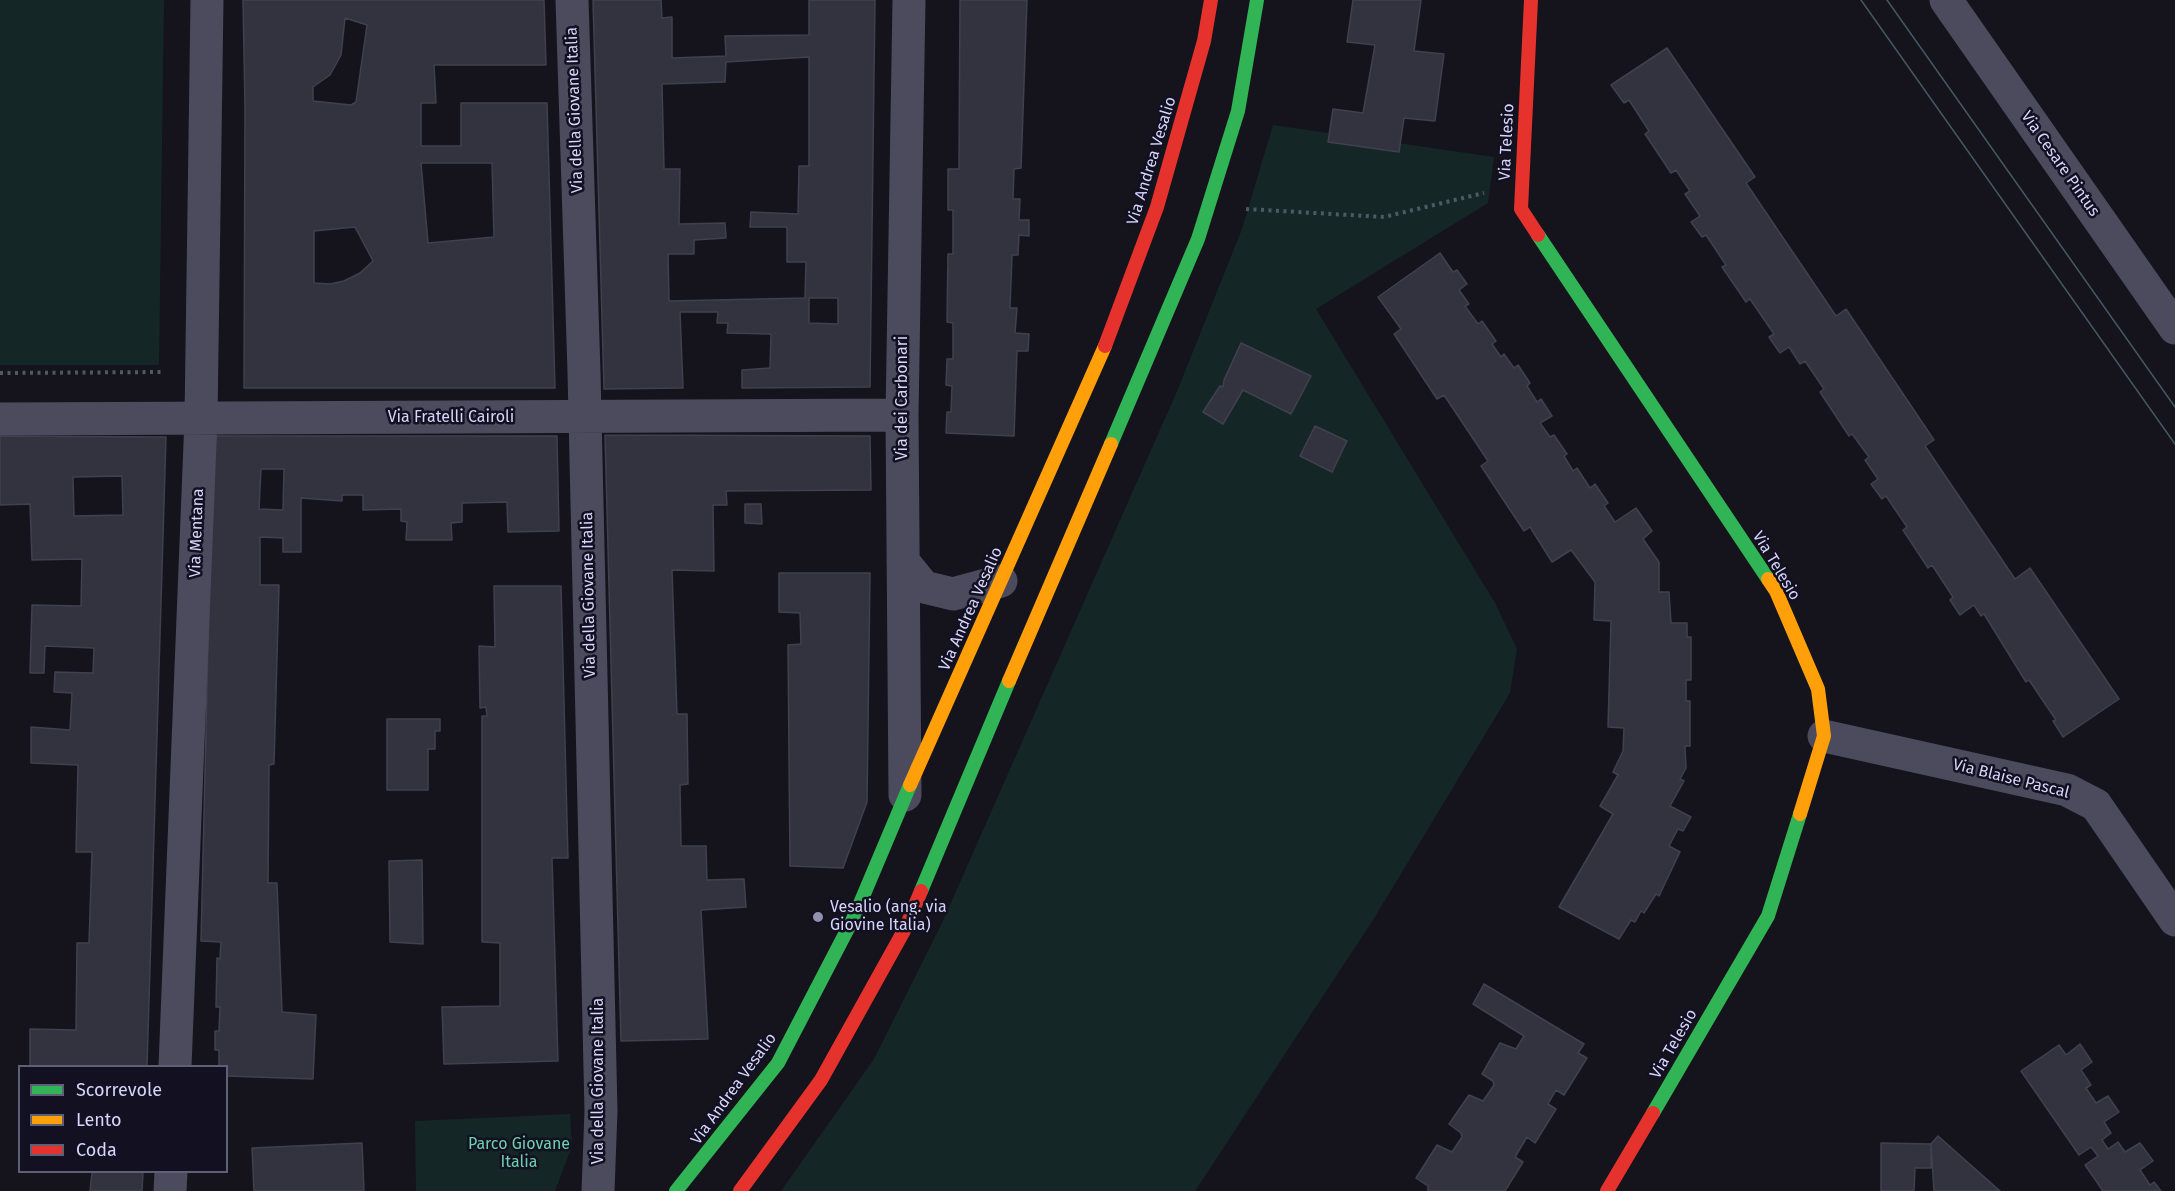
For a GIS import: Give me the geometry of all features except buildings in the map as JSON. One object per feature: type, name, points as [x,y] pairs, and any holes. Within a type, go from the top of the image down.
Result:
[{"type":"main road","name":"Via Andrea Vesalio","points":[[676,1191],[778,1063],[856,914],[905,795],[1096,369],[1158,207],[1204,41],[1211,0]]},
{"type":"main road","points":[[740,1191],[821,1080],[906,927],[1063,552],[1169,312],[1198,239],[1238,111],[1257,0]]},
{"type":"main road","name":"Via Telesio","points":[[1531,0],[1521,209],[1776,591],[1818,689],[1824,736],[1768,916],[1607,1191]]},
{"type":"street","name":"Via Mentana","points":[[175,1065],[201,419],[207,0]]},
{"type":"street","name":"Via della Giovane Italia","points":[[572,0],[602,1111],[598,1191]]},
{"type":"street","name":"Via dei Carbonari","points":[[905,795],[902,415],[909,0]]},
{"type":"street","name":"Via Cesare Pintus","points":[[1946,0],[2175,328]]},
{"type":"street","name":"Via Fratelli Cairoli","points":[[0,419],[902,415]]},
{"type":"street","points":[[903,561],[924,587],[953,594],[1001,581]]},
{"type":"street","name":"Via Blaise Pascal","points":[[1824,736],[2067,790],[2096,805],[2175,920]]},
{"type":"street","points":[[170,1191],[171,1173]]},
{"type":"path","points":[[1236,208],[1384,217],[1522,184]]},
{"type":"path","points":[[0,372],[202,373]]},
{"type":"green space","points":[[0,0],[164,0],[159,365],[0,365]]},
{"type":"green space","points":[[1273,125],[1494,157],[1488,203],[1316,309],[1495,603],[1517,649],[1510,693],[1373,920],[1195,1191],[781,1191],[874,1059],[942,923],[1178,389],[1242,229]]},
{"type":"green space","name":"Parco Giovane Italia","points":[[570,1114],[572,1146],[555,1191],[416,1191],[415,1121]]},
{"type":"tram line","points":[[1861,0],[2175,444]]},
{"type":"tram line","points":[[1887,0],[2175,407]]},
{"type":"traffic: fast","points":[[1111,444],[1198,239],[1238,111],[1257,0]]},
{"type":"traffic: fast","points":[[1538,235],[1768,579]]},
{"type":"traffic: fast","points":[[921,891],[1009,681]]},
{"type":"traffic: fast","points":[[676,1191],[778,1063],[856,913],[910,785]]},
{"type":"traffic: fast","points":[[1653,1113],[1768,916],[1800,814]]},
{"type":"traffic: slow","points":[[910,785],[1105,346]]},
{"type":"traffic: slow","points":[[1009,681],[1111,444]]},
{"type":"traffic: slow","points":[[1768,579],[1776,591],[1818,689],[1824,736],[1800,814]]},
{"type":"traffic: jam","points":[[1105,346],[1157,207],[1204,41],[1211,0]]},
{"type":"traffic: jam","points":[[1531,0],[1521,209],[1538,235]]},
{"type":"traffic: jam","points":[[740,1191],[821,1080],[906,927],[921,891]]},
{"type":"traffic: jam","points":[[1607,1191],[1653,1113]]},
{"type":"place","name":"Vesalio (ang. via Giovine Italia)","points":[[818,917]]}]
